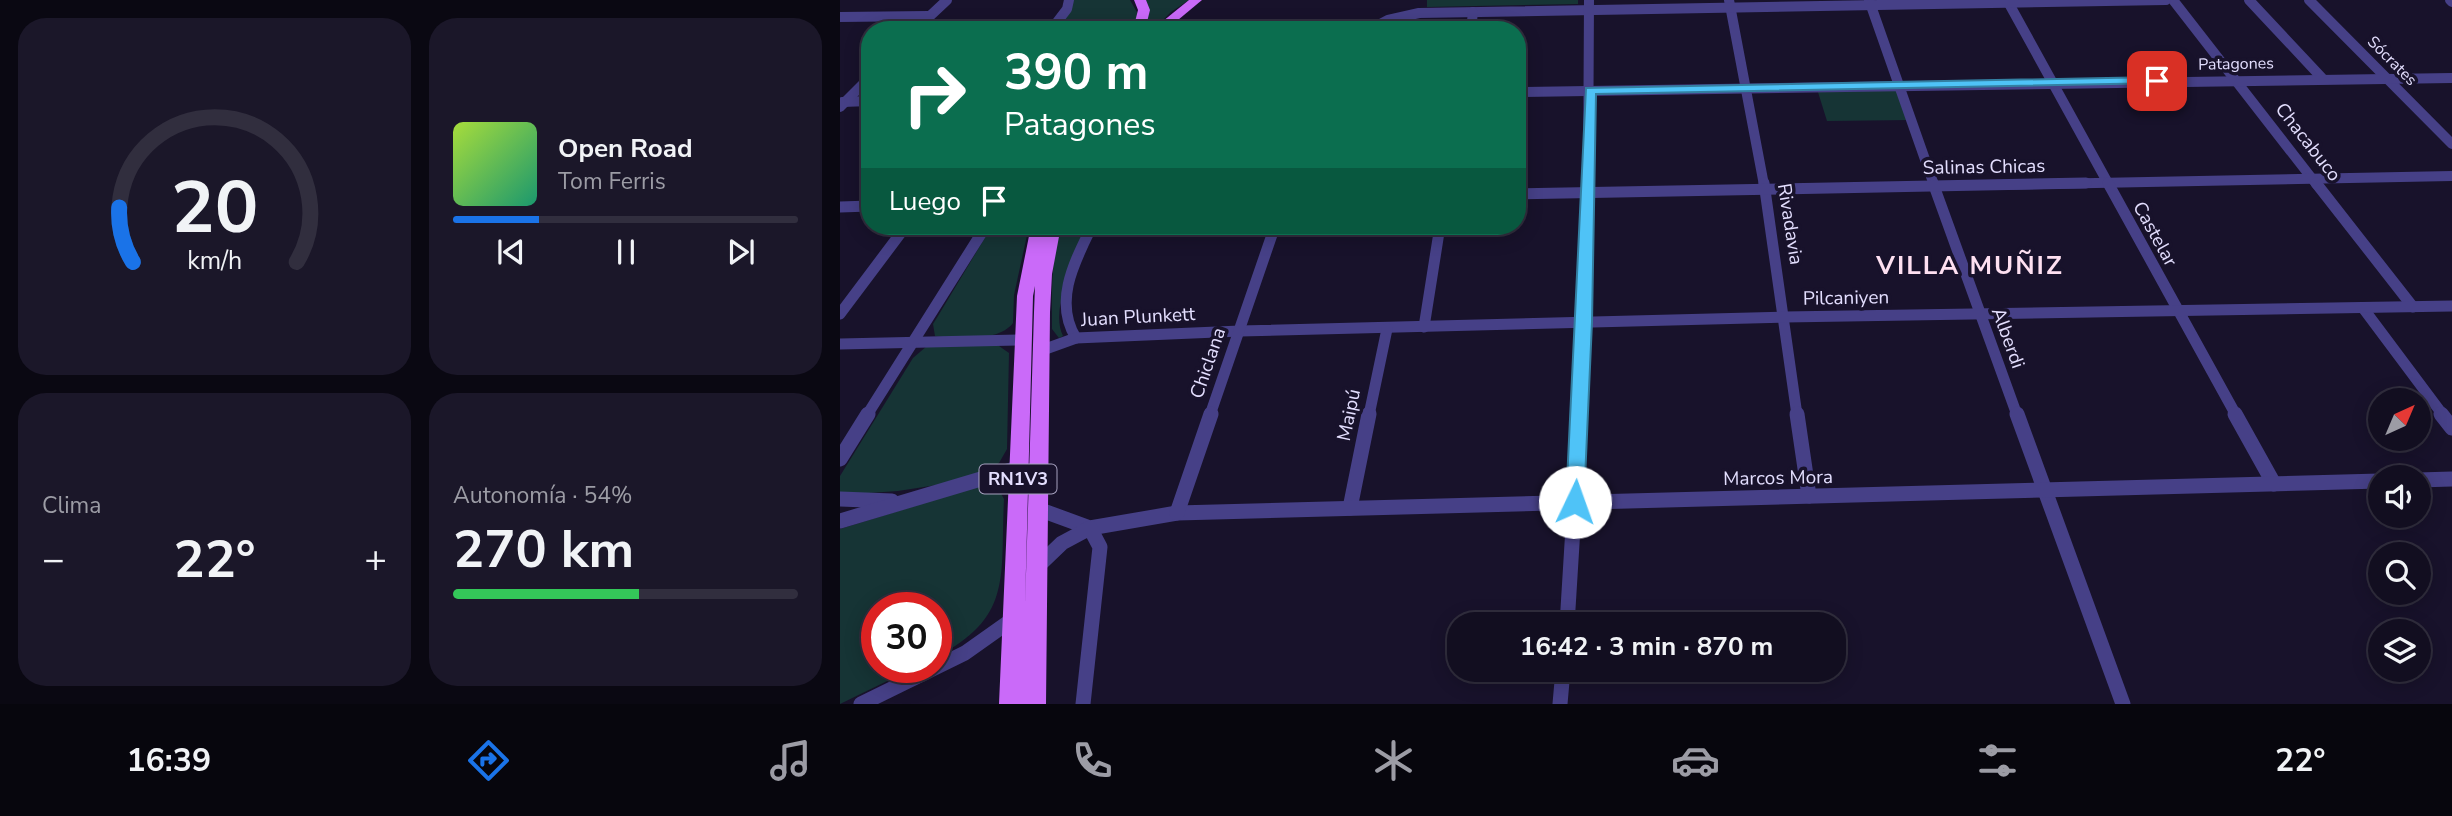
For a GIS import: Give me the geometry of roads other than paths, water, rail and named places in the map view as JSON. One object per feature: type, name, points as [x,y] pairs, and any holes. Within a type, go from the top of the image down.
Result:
[{"type":"main road","points":[[1140,0],[1144,10],[1141,21]]},
{"type":"main road","points":[[1169,21],[1196,0]]},
{"type":"main road","name":"RN1V3","points":[[1011,704],[1025,296],[1037,235]]},
{"type":"main road","name":"RN1V3","points":[[1034,704],[1040,351],[1044,274],[1051,235]]},
{"type":"street","points":[[923,21],[947,0]]},
{"type":"street","points":[[1057,21],[1069,0]]},
{"type":"street","points":[[1386,21],[1419,13],[1589,5],[2166,0]]},
{"type":"street","name":"Chacabuco","points":[[2173,0],[2413,307]]},
{"type":"street","points":[[2249,0],[2322,78]]},
{"type":"street","name":"Sócrates","points":[[2309,0],[2452,144]]},
{"type":"street","name":"Castelar","points":[[2008,2],[2274,484]]},
{"type":"street","name":"Rivadavia","points":[[1730,3],[1766,190],[1809,496]]},
{"type":"street","name":"Alberdi","points":[[1870,3],[1978,315],[2123,704]]},
{"type":"street","points":[[1568,612],[1585,322],[1589,5]]},
{"type":"street","points":[[1472,21],[1473,12]]},
{"type":"street","points":[[840,17],[928,16]]},
{"type":"street","name":"Patagones","points":[[1526,92],[2236,79],[2452,78]]},
{"type":"street","points":[[842,104],[861,86]]},
{"type":"street","points":[[842,104],[861,102]]},
{"type":"street","name":"Salinas Chicas","points":[[1526,194],[2452,176]]},
{"type":"street","points":[[840,207],[861,206]]},
{"type":"street","points":[[840,314],[899,235]]},
{"type":"street","points":[[840,459],[980,235]]},
{"type":"street","points":[[1076,338],[1067,329],[1064,311],[1072,274],[1089,235]]},
{"type":"street","name":"Chiclana","points":[[1177,513],[1272,235]]},
{"type":"street","points":[[1424,327],[1439,235]]},
{"type":"street","name":"Pilcaniyen","points":[[1240,331],[1785,317],[2452,306]]},
{"type":"street","points":[[2362,308],[2452,428]]},
{"type":"street","name":"Maipú","points":[[1350,509],[1387,329]]},
{"type":"street","name":"Juan Plunkett","points":[[1040,351],[1076,338],[1240,331]]},
{"type":"street","points":[[840,344],[1023,340]]},
{"type":"street","points":[[840,521],[1018,468]]},
{"type":"street","points":[[2431,480],[2452,479]]},
{"type":"street","name":"Marcos Mora","points":[[1177,513],[2368,481]]},
{"type":"street","points":[[840,499],[902,501]]},
{"type":"street","points":[[1038,509],[1090,528],[1100,547],[1083,704]]},
{"type":"street","points":[[1037,567],[1059,543],[1073,534],[1090,528],[1177,513]]},
{"type":"street","points":[[861,704],[965,653],[1013,619]]},
{"type":"street","points":[[1560,704],[1562,682]]},
{"type":"district","name":"VILLA MUÑIZ","points":[[1970,265]]}]
